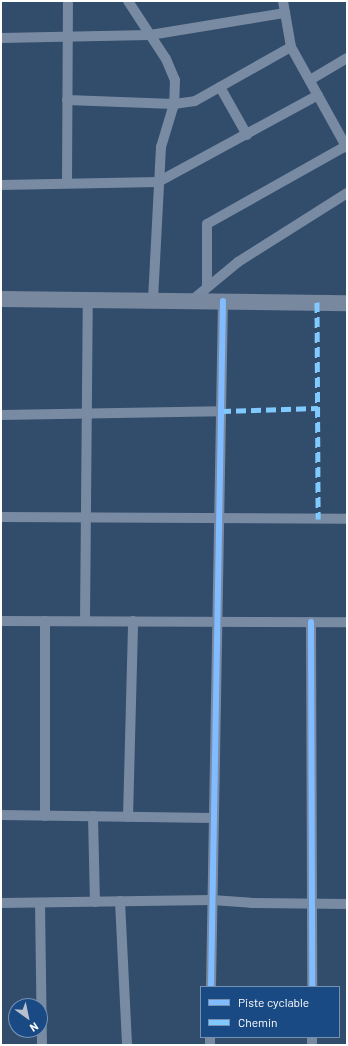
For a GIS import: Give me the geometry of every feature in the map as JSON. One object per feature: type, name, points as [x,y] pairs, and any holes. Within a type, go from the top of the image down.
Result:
[{"type":"main road","points":[[1,299],[347,302]]},
{"type":"street","points":[[67,183],[68,1]]},
{"type":"street","points":[[128,1],[172,72],[174,104],[161,147],[152,301]]},
{"type":"street","points":[[207,287],[207,224],[346,147],[291,47],[283,1]]},
{"type":"street","points":[[1,38],[68,38],[150,35],[286,13]]},
{"type":"street","points":[[67,100],[174,104],[194,101],[291,47]]},
{"type":"street","points":[[310,80],[347,58]]},
{"type":"street","points":[[220,87],[247,135]]},
{"type":"street","points":[[1,185],[158,182],[247,135],[318,95]]},
{"type":"street","points":[[191,301],[238,262],[347,193]]},
{"type":"street","points":[[85,621],[88,300]]},
{"type":"street","points":[[211,986],[223,301]]},
{"type":"street","points":[[1,416],[221,411]]},
{"type":"street","points":[[1,517],[347,519]]},
{"type":"street","points":[[1,621],[347,622]]},
{"type":"street","points":[[45,621],[45,816]]},
{"type":"street","points":[[128,817],[132,621]]},
{"type":"street","points":[[311,622],[310,904],[312,986]]},
{"type":"street","points":[[1,815],[214,818]]},
{"type":"street","points":[[93,816],[95,902]]},
{"type":"street","points":[[1,903],[212,900],[347,904]]},
{"type":"street","points":[[120,901],[127,1045]]},
{"type":"street","points":[[40,902],[42,1045]]},
{"type":"marked path","points":[[317,302],[318,519]]},
{"type":"marked path","points":[[221,411],[318,408]]},
{"type":"cycle path","points":[[211,986],[223,301]]},
{"type":"cycle path","points":[[311,622],[312,986]]}]
